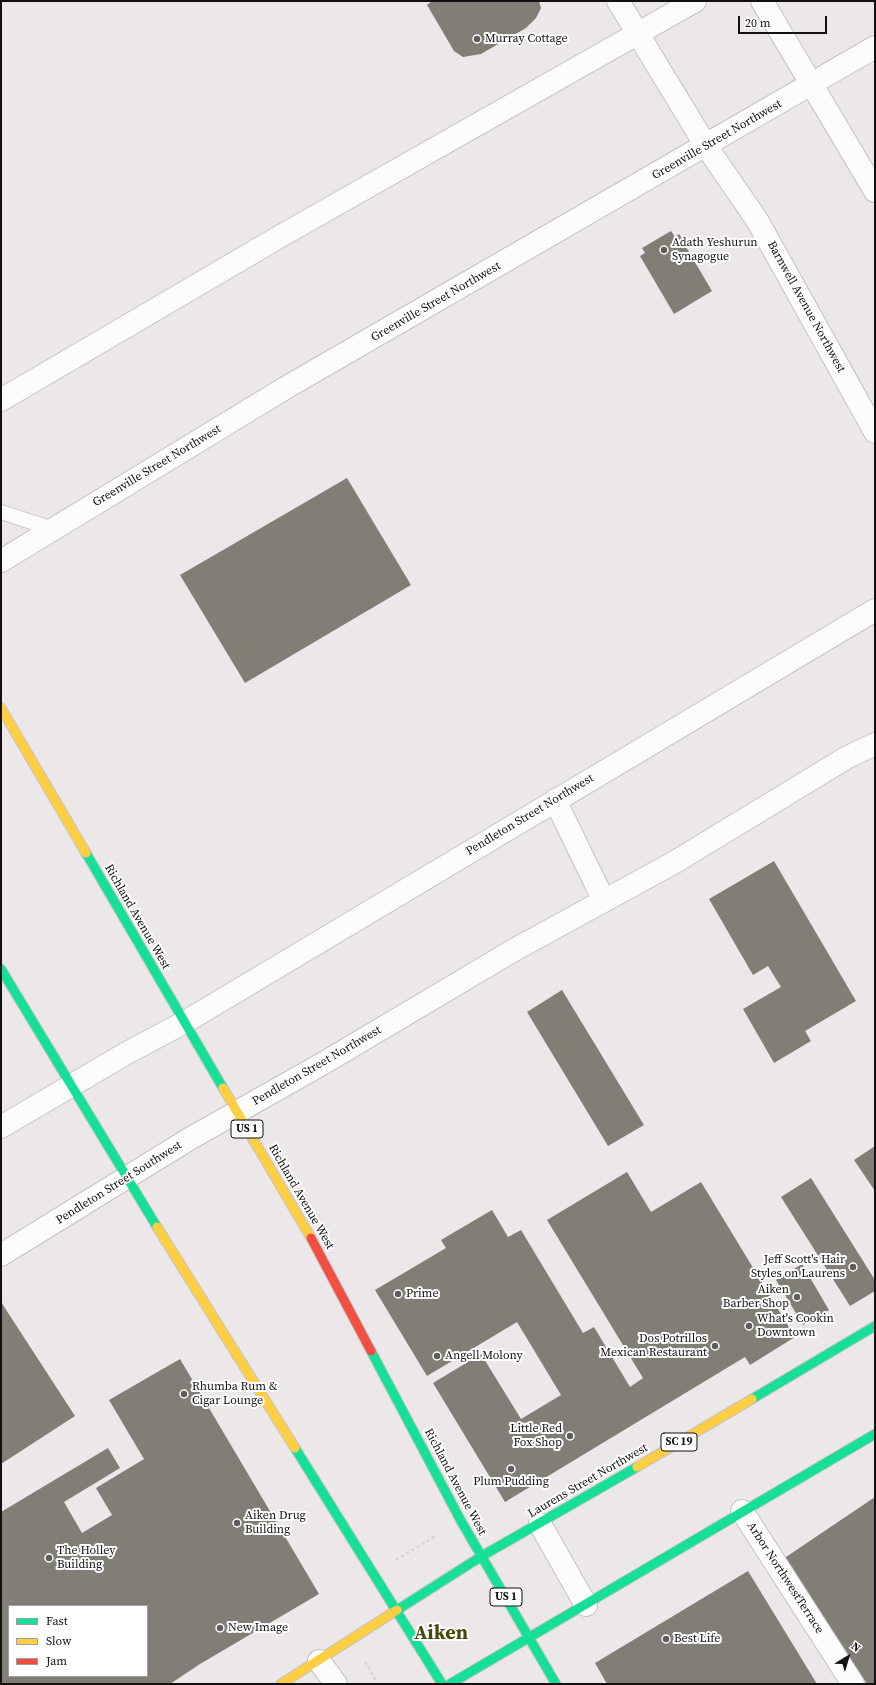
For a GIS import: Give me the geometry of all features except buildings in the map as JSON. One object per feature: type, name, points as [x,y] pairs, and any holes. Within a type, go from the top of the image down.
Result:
[{"type":"main road","name":"Richland Avenue West","points":[[1,708],[313,1241],[461,1521],[556,1684]]},
{"type":"main road","points":[[1,969],[127,1179],[442,1684]]},
{"type":"main road","name":"Laurens Street Northwest","points":[[397,1610],[482,1556],[540,1524],[875,1326]]},
{"type":"main road","points":[[450,1684],[875,1434]]},
{"type":"main road","name":"SC 19","points":[[281,1684],[397,1610]]},
{"type":"street","name":"Barnwell Avenue Northwest","points":[[618,1],[706,146],[757,220],[875,432]]},
{"type":"street","points":[[1,400],[279,237],[695,1]]},
{"type":"street","points":[[762,1],[875,191]]},
{"type":"street","name":"Greenville Street Northwest","points":[[1,561],[147,470],[287,387],[875,47]]},
{"type":"street","name":"Pendleton Street Northwest","points":[[185,1022],[875,610]]},
{"type":"street","name":"Pendleton Street Northwest","points":[[237,1112],[322,1064],[514,950],[676,862],[846,758],[875,744]]},
{"type":"street","points":[[555,800],[604,901]]},
{"type":"street","points":[[1,1127],[72,1087],[125,1054],[185,1022]]},
{"type":"street","name":"Pendleton Street Southwest","points":[[1,1255],[127,1179],[191,1138],[237,1112]]},
{"type":"street","name":"Arbor NorthwestTerrace","points":[[742,1511],[853,1684]]},
{"type":"street","points":[[540,1524],[586,1605]]},
{"type":"street","points":[[319,1661],[336,1684]]},
{"type":"lane","points":[[1,512],[53,530]]},
{"type":"path","points":[[395,1560],[437,1535]]},
{"type":"path","points":[[362,1658],[378,1684]]},
{"type":"traffic: fast","points":[[86,853],[223,1088]]},
{"type":"traffic: fast","points":[[1,969],[157,1227]]},
{"type":"traffic: fast","points":[[752,1399],[875,1326]]},
{"type":"traffic: fast","points":[[371,1351],[461,1521],[556,1684]]},
{"type":"traffic: fast","points":[[450,1684],[875,1434]]},
{"type":"traffic: fast","points":[[295,1448],[442,1684]]},
{"type":"traffic: fast","points":[[397,1610],[482,1556],[637,1467]]},
{"type":"traffic: slow","points":[[1,708],[86,853]]},
{"type":"traffic: slow","points":[[223,1088],[311,1238]]},
{"type":"traffic: slow","points":[[157,1227],[295,1448]]},
{"type":"traffic: slow","points":[[637,1467],[752,1399]]},
{"type":"traffic: slow","points":[[281,1684],[397,1610]]},
{"type":"traffic: jam","points":[[311,1238],[371,1351]]},
{"type":"place","name":"Murray Cottage","points":[[477,39]]},
{"type":"place","name":"Adath Yeshurun Synagogue","points":[[664,250]]},
{"type":"place","name":"Jeff Scott's Hair Styles on Laurens","points":[[853,1267]]},
{"type":"place","name":"Prime","points":[[398,1294]]},
{"type":"place","name":"Aiken Barber Shop","points":[[797,1297]]},
{"type":"place","name":"What's Cookin Downtown","points":[[749,1326]]},
{"type":"place","name":"Dos Potrillos Mexican Restaurant","points":[[715,1346]]},
{"type":"place","name":"Angell Molony","points":[[437,1356]]},
{"type":"place","name":"Rhumba Rum & Cigar Lounge","points":[[184,1394]]},
{"type":"place","name":"Little Red Fox Shop","points":[[570,1436]]},
{"type":"place","name":"Plum Pudding","points":[[511,1469]]},
{"type":"place","name":"Aiken Drug Building","points":[[237,1523]]},
{"type":"place","name":"The Holley Building","points":[[49,1558]]},
{"type":"place","name":"New Image","points":[[220,1628]]},
{"type":"place","name":"Best Life","points":[[666,1639]]},
{"type":"district","name":"Aiken","points":[[441,1634]]}]
